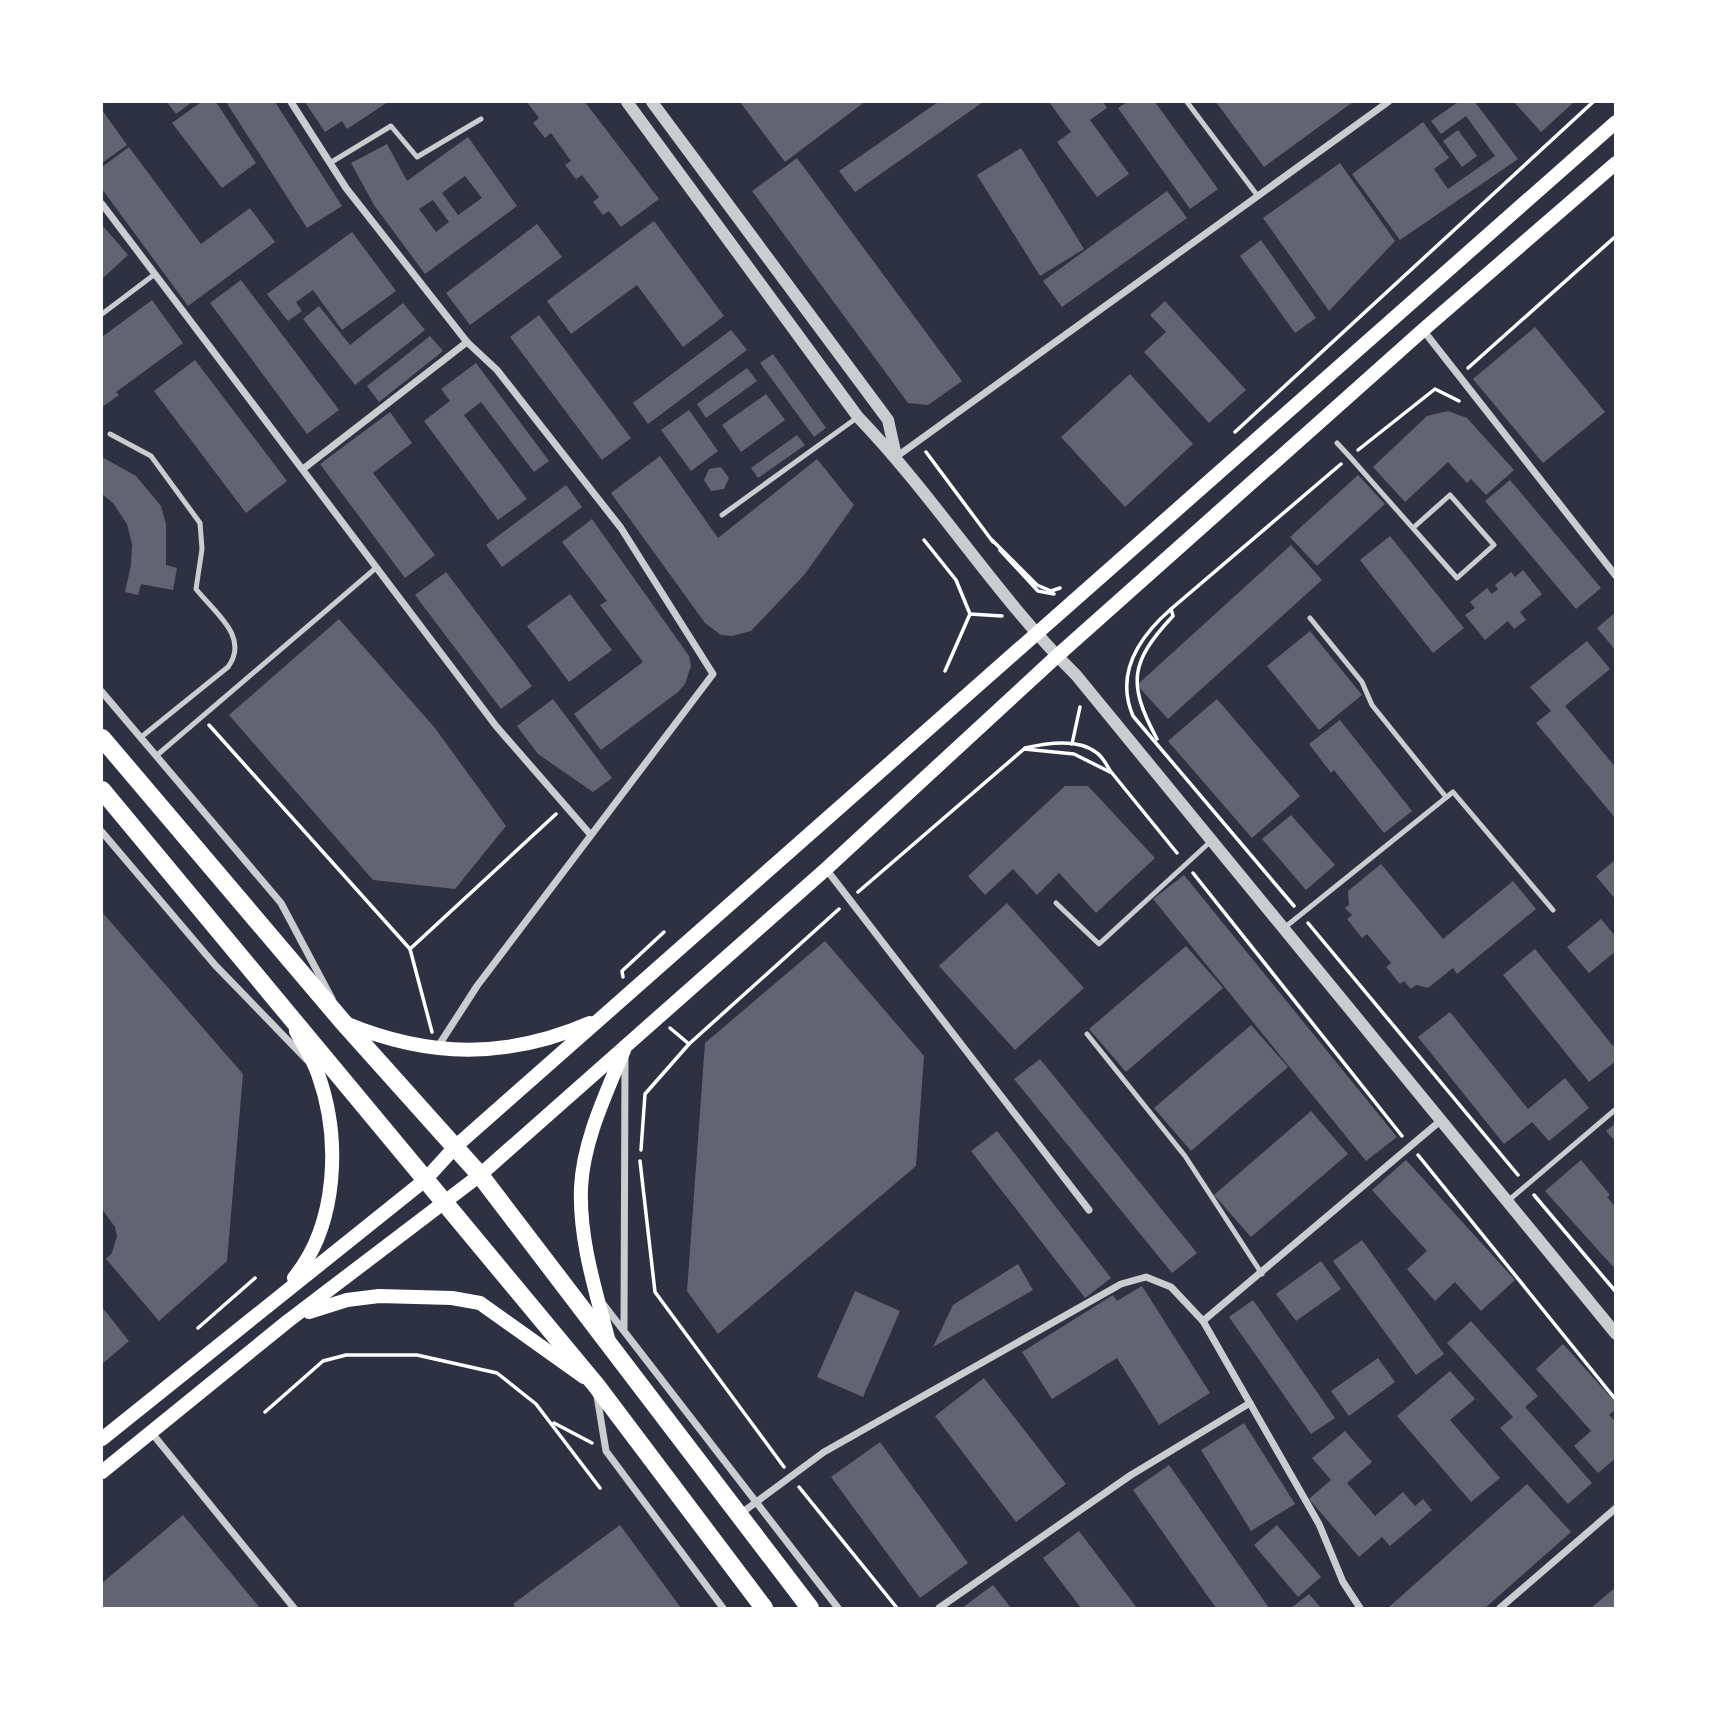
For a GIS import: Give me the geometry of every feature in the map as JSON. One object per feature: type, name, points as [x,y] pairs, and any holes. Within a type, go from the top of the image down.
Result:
[{"type":"main road","points":[[102,1439],[425,1180],[455,1147],[1615,122]]},
{"type":"main road","points":[[102,1472],[288,1321],[480,1175],[826,869],[1057,656],[1615,163]]},
{"type":"main road","points":[[102,738],[343,1022],[480,1175],[810,1608]]},
{"type":"main road","points":[[102,790],[596,1385],[764,1608]]},
{"type":"main road","points":[[273,1304],[305,1265],[319,1238],[326,1210],[332,1136],[328,1107],[317,1071],[278,999]]},
{"type":"main road","points":[[343,1022],[382,1038],[437,1049],[520,1045],[550,1038],[604,1016]]},
{"type":"main road","points":[[610,1346],[597,1298],[585,1235],[581,1189],[590,1140],[625,1047]]},
{"type":"main road","points":[[288,1321],[323,1306],[379,1296],[452,1298],[480,1303],[596,1385]]},
{"type":"street","points":[[291,102],[330,163],[467,342],[497,370],[621,528],[713,674],[477,986],[437,1049]]},
{"type":"street","points":[[627,102],[858,416],[896,457],[1038,634],[1076,675],[1615,1334]]},
{"type":"street","points":[[652,102],[888,420],[896,457]]},
{"type":"street","points":[[896,457],[1388,102]]},
{"type":"street","points":[[102,204],[496,726],[590,834]]},
{"type":"street","points":[[1423,330],[1615,576]]},
{"type":"street","points":[[303,469],[467,342]]},
{"type":"street","points":[[102,692],[281,903],[311,956],[343,1022]]},
{"type":"street","points":[[102,832],[215,965],[317,1071]]},
{"type":"street","points":[[826,869],[1089,1210]]},
{"type":"street","points":[[624,1328],[625,1047]]},
{"type":"street","points":[[1203,1321],[1262,1274],[1439,1122]]},
{"type":"street","points":[[739,1515],[824,1451],[1121,1284],[1146,1277],[1171,1287],[1203,1321],[1319,1524],[1343,1582],[1360,1608]]},
{"type":"street","points":[[597,1298],[624,1328],[755,1503],[838,1608]]},
{"type":"street","points":[[596,1385],[606,1451],[723,1608]]},
{"type":"street","points":[[939,1608],[1131,1475],[1250,1403]]},
{"type":"street","points":[[150,1432],[294,1608]]},
{"type":"street","points":[[1500,1608],[1615,1508]]},
{"type":"lane","points":[[1187,102],[1257,195]]},
{"type":"lane","points":[[330,163],[391,126],[417,157],[481,119]]},
{"type":"lane","points":[[102,314],[155,274]]},
{"type":"lane","points":[[722,515],[858,416]]},
{"type":"lane","points":[[110,434],[151,456],[200,523],[202,549],[196,589],[237,639],[237,655],[228,667],[141,738]]},
{"type":"lane","points":[[1337,443],[1457,578],[1494,545],[1450,495],[1413,528]]},
{"type":"lane","points":[[156,756],[377,567]]},
{"type":"lane","points":[[1310,618],[1362,682],[1372,705],[1446,797]]},
{"type":"lane","points":[[1283,929],[1453,792],[1553,910]]},
{"type":"lane","points":[[1056,903],[1099,944],[1210,842]]},
{"type":"lane","points":[[1087,1034],[1185,1156],[1262,1274]]},
{"type":"lane","points":[[1507,1202],[1615,1109]]},
{"type":"path","points":[[1226,440],[1593,102]]},
{"type":"path","points":[[1464,374],[1469,366],[1615,236]]},
{"type":"path","points":[[1464,405],[1453,395],[1435,389],[1350,457],[1171,610],[1156,623],[1134,652],[1125,697],[1133,716],[1615,1292]]},
{"type":"path","points":[[924,540],[956,580],[970,614],[945,671]]},
{"type":"path","points":[[992,540],[1037,585],[1051,591],[1064,588],[1053,595],[1038,591],[1017,572],[992,540]]},
{"type":"path","points":[[1161,747],[1135,691],[1135,672],[1149,641],[1173,616],[1171,610]]},
{"type":"path","points":[[970,614],[1009,617]]},
{"type":"path","points":[[1072,744],[1083,694]]},
{"type":"path","points":[[201,717],[410,949],[437,1049]]},
{"type":"path","points":[[897,1608],[790,1476],[655,1292],[640,1159],[645,1094],[689,1044],[1024,748],[1047,743],[1072,744],[1097,752],[1615,1399]]},
{"type":"path","points":[[1024,748],[1074,754],[1112,773]]},
{"type":"path","points":[[410,949],[565,806]]},
{"type":"path","points":[[622,971],[664,932]]},
{"type":"path","points":[[689,1044],[731,1010]]},
{"type":"path","points":[[658,1018],[689,1044]]},
{"type":"path","points":[[198,1328],[255,1278]]},
{"type":"path","points":[[265,1412],[323,1362],[346,1355],[417,1355],[497,1373],[536,1404],[600,1488]]},
{"type":"path","points":[[554,1423],[606,1451]]},
{"type":"building","points":[[167,102],[192,102],[176,114]]},
{"type":"building","points":[[201,102],[216,102],[256,163],[222,188],[172,123]]},
{"type":"building","points":[[226,102],[275,102],[342,206],[307,228]]},
{"type":"building","points":[[305,102],[388,102],[347,129],[342,121],[325,132]]},
{"type":"building","points":[[527,102],[585,102],[659,199],[621,227],[609,211],[603,215],[593,202],[599,197],[582,175],[576,179],[565,165],[571,161],[551,133],[545,138],[533,123],[539,118]]},
{"type":"building","points":[[740,102],[861,102],[862,104],[785,162]]},
{"type":"building","points":[[938,102],[983,102],[855,192],[839,171]]},
{"type":"building","points":[[1049,102],[1103,102],[1107,108],[1090,120],[1129,174],[1097,197],[1057,142],[1071,132]]},
{"type":"building","points":[[1127,102],[1155,102],[1218,189],[1190,209],[1118,108]]},
{"type":"building","points":[[1216,102],[1353,102],[1264,167]]},
{"type":"building","points":[[1458,102],[1475,102],[1518,159],[1400,240],[1352,174],[1423,122],[1449,158],[1434,169],[1448,189],[1495,156],[1466,116],[1441,134],[1431,121]]},
{"type":"building","points":[[1514,102],[1574,102],[1541,132]]},
{"type":"building","points":[[102,110],[127,145],[102,163]]},
{"type":"building","points":[[1458,130],[1477,156],[1462,167],[1443,141]]},
{"type":"building","points":[[468,137],[517,206],[425,274],[374,205],[351,163],[387,144],[407,181]],"holes":[[[465,176],[482,198],[458,215],[442,193]],[[433,200],[449,222],[436,232],[419,209]]]},
{"type":"building","points":[[129,147],[201,244],[250,208],[275,242],[188,306],[102,189],[102,167]]},
{"type":"building","points":[[1021,148],[1084,249],[1040,276],[977,175]]},
{"type":"building","points":[[797,158],[962,381],[928,405],[908,403],[752,191]]},
{"type":"building","points":[[1340,163],[1395,241],[1329,311],[1263,218]]},
{"type":"building","points":[[1167,191],[1187,218],[1062,307],[1043,281]]},
{"type":"building","points":[[654,221],[724,316],[683,347],[637,285],[571,334],[547,301]]},
{"type":"building","points":[[537,224],[562,257],[470,325],[446,293]]},
{"type":"building","points":[[102,225],[128,255],[102,279]]},
{"type":"building","points":[[352,232],[396,291],[342,330],[313,290],[296,302],[302,311],[288,321],[267,294]]},
{"type":"building","points":[[1261,240],[1316,318],[1295,333],[1240,256]]},
{"type":"building","points":[[241,280],[339,410],[307,434],[210,303]]},
{"type":"building","points":[[152,300],[183,343],[116,392],[119,395],[102,407],[102,337]]},
{"type":"building","points":[[1165,301],[1246,390],[1209,423],[1144,352],[1166,332],[1150,315]]},
{"type":"building","points":[[403,303],[425,330],[355,385],[303,319],[319,306],[350,345]]},
{"type":"building","points":[[539,315],[631,438],[602,460],[510,337]]},
{"type":"building","points":[[1535,327],[1605,412],[1543,463],[1473,379]]},
{"type":"building","points":[[731,330],[747,350],[648,424],[633,403]]},
{"type":"building","points":[[430,336],[443,351],[379,402],[367,386]]},
{"type":"building","points":[[773,354],[826,428],[814,437],[760,363]]},
{"type":"building","points":[[195,360],[287,481],[246,513],[154,391]]},
{"type":"building","points":[[476,363],[549,461],[534,472],[481,402],[464,415],[527,499],[498,520],[424,421],[450,401],[441,389]]},
{"type":"building","points":[[747,368],[757,381],[706,418],[697,404]]},
{"type":"building","points":[[1130,374],[1193,444],[1125,507],[1061,437]]},
{"type":"building","points":[[766,394],[785,420],[741,452],[722,425]]},
{"type":"building","points":[[689,410],[718,451],[691,471],[661,430]]},
{"type":"building","points":[[1448,411],[1467,418],[1514,470],[1486,495],[1471,479],[1467,483],[1448,462],[1405,502],[1373,467],[1427,416]]},
{"type":"building","points":[[390,412],[412,443],[373,473],[435,555],[405,578],[320,464]]},
{"type":"building","points":[[797,435],[805,445],[758,478],[751,468]]},
{"type":"building","points":[[660,456],[718,538],[817,459],[854,505],[805,574],[751,631],[732,636],[721,635],[705,623],[611,493]]},
{"type":"building","points":[[102,457],[136,476],[161,506],[166,524],[166,565],[177,568],[173,590],[141,584],[138,595],[125,592],[132,544],[127,524],[113,503],[102,494]]},
{"type":"building","points":[[721,467],[729,478],[724,489],[711,491],[704,480],[709,469]]},
{"type":"building","points":[[1358,475],[1385,504],[1317,566],[1290,537]]},
{"type":"building","points":[[1510,480],[1601,588],[1576,609],[1485,501]]},
{"type":"building","points":[[566,485],[582,507],[502,567],[486,545]]},
{"type":"building","points":[[592,519],[689,656],[691,666],[685,684],[678,692],[601,750],[574,714],[643,662],[600,605],[607,601],[562,542]]},
{"type":"building","points":[[1390,536],[1464,628],[1433,653],[1360,560]]},
{"type":"building","points":[[1291,545],[1322,580],[1168,719],[1137,685]]},
{"type":"building","points":[[1523,570],[1542,594],[1520,612],[1526,620],[1514,629],[1508,621],[1485,640],[1465,615],[1475,608],[1470,602],[1487,588],[1492,594],[1498,589],[1495,585],[1511,572],[1515,577]]},
{"type":"building","points":[[446,572],[532,686],[501,709],[415,595]]},
{"type":"building","points":[[570,594],[612,650],[569,682],[527,626]]},
{"type":"building","points":[[1616,612],[1616,651],[1597,628]]},
{"type":"building","points":[[339,619],[435,728],[506,826],[455,889],[373,880],[229,715]]},
{"type":"building","points":[[1310,631],[1362,695],[1319,730],[1267,666]]},
{"type":"building","points":[[1587,641],[1610,669],[1565,706],[1616,768],[1616,819],[1536,723],[1551,711],[1530,687]]},
{"type":"building","points":[[553,699],[612,778],[593,792],[538,754],[517,726]]},
{"type":"building","points":[[1217,699],[1300,796],[1252,838],[1168,741]]},
{"type":"building","points":[[1340,720],[1412,811],[1384,833],[1334,770],[1331,773],[1309,744]]},
{"type":"building","points":[[1065,786],[1088,786],[1155,858],[1096,913],[1059,873],[1037,895],[1013,869],[985,895],[968,876]]},
{"type":"building","points":[[1291,815],[1335,865],[1306,890],[1262,839]]},
{"type":"building","points":[[1616,859],[1616,900],[1596,876]]},
{"type":"building","points":[[1381,864],[1443,939],[1513,881],[1536,909],[1457,974],[1453,968],[1428,988],[1416,985],[1411,989],[1404,981],[1400,984],[1386,967],[1391,963],[1367,934],[1362,938],[1347,919],[1352,915],[1345,908],[1349,905],[1348,891]]},
{"type":"building","points":[[1184,875],[1397,1137],[1366,1161],[1153,899]]},
{"type":"building","points":[[1007,903],[1084,988],[1015,1050],[939,966]]},
{"type":"building","points":[[102,912],[243,1074],[227,1261],[159,1321],[106,1259],[112,1253],[117,1236],[115,1227],[102,1209]]},
{"type":"building","points":[[1601,919],[1616,937],[1616,951],[1589,973],[1567,947]]},
{"type":"building","points":[[825,941],[924,1056],[916,1166],[718,1334],[687,1291],[705,1043]]},
{"type":"building","points":[[1186,946],[1223,988],[1126,1072],[1089,1029]]},
{"type":"building","points":[[1535,949],[1613,1046],[1616,1044],[1616,1061],[1589,1082],[1503,975]]},
{"type":"building","points":[[1450,1012],[1528,1109],[1565,1078],[1589,1108],[1549,1141],[1532,1122],[1504,1144],[1418,1037]]},
{"type":"building","points":[[1251,1025],[1288,1067],[1191,1151],[1154,1108]]},
{"type":"building","points":[[1040,1059],[1197,1253],[1172,1273],[1014,1079]]},
{"type":"building","points":[[1311,1111],[1348,1154],[1251,1237],[1214,1195]]},
{"type":"building","points":[[1616,1123],[1616,1142],[1606,1131]]},
{"type":"building","points":[[997,1131],[1111,1278],[1085,1298],[971,1151]]},
{"type":"building","points":[[1406,1160],[1515,1280],[1481,1311],[1455,1282],[1435,1301],[1407,1269],[1427,1251],[1372,1190]]},
{"type":"building","points":[[1581,1160],[1610,1195],[1607,1197],[1616,1208],[1616,1270],[1545,1191]]},
{"type":"building","points":[[1362,1240],[1444,1354],[1416,1375],[1333,1261]]},
{"type":"building","points":[[1321,1261],[1341,1289],[1296,1321],[1276,1294]]},
{"type":"building","points":[[1018,1264],[1033,1290],[933,1347],[953,1305]]},
{"type":"building","points":[[1142,1286],[1210,1393],[1159,1425],[1117,1358],[1052,1399],[1022,1352],[1113,1295],[1117,1301]]},
{"type":"building","points":[[855,1291],[900,1311],[863,1397],[817,1377]]},
{"type":"building","points":[[1253,1300],[1335,1418],[1311,1434],[1229,1317]]},
{"type":"building","points":[[102,1307],[129,1341],[102,1364]]},
{"type":"building","points":[[1471,1321],[1538,1396],[1525,1407],[1592,1483],[1568,1504],[1500,1428],[1513,1417],[1447,1343]]},
{"type":"building","points":[[1563,1344],[1616,1403],[1616,1409],[1609,1415],[1616,1422],[1616,1458],[1598,1473],[1574,1446],[1591,1431],[1536,1369]]},
{"type":"building","points":[[1378,1358],[1395,1382],[1349,1416],[1331,1391]]},
{"type":"building","points":[[1450,1371],[1475,1399],[1450,1420],[1500,1478],[1471,1502],[1397,1416]]},
{"type":"building","points":[[984,1378],[1066,1484],[1016,1522],[935,1416]]},
{"type":"building","points":[[1244,1423],[1295,1504],[1251,1531],[1201,1450]]},
{"type":"building","points":[[1345,1431],[1372,1462],[1347,1483],[1375,1516],[1403,1492],[1415,1506],[1423,1499],[1432,1510],[1390,1546],[1382,1537],[1359,1557],[1309,1499],[1331,1480],[1312,1458]]},
{"type":"building","points":[[880,1442],[968,1563],[920,1598],[831,1477]]},
{"type":"building","points":[[1169,1465],[1269,1608],[1216,1608],[1133,1490]]},
{"type":"building","points":[[1527,1484],[1571,1532],[1485,1608],[1389,1607]]},
{"type":"building","points":[[183,1515],[260,1608],[102,1608],[102,1583]]},
{"type":"building","points":[[620,1525],[681,1608],[516,1608],[513,1604]]},
{"type":"building","points":[[1277,1525],[1321,1577],[1298,1597],[1254,1545]]},
{"type":"building","points":[[1079,1531],[1137,1608],[1081,1608],[1043,1558]]},
{"type":"building","points":[[993,1585],[1011,1608],[962,1608]]},
{"type":"building","points":[[1616,1587],[1616,1608],[1591,1608]]},
{"type":"building","points":[[1309,1594],[1321,1608],[1291,1608]]}]
